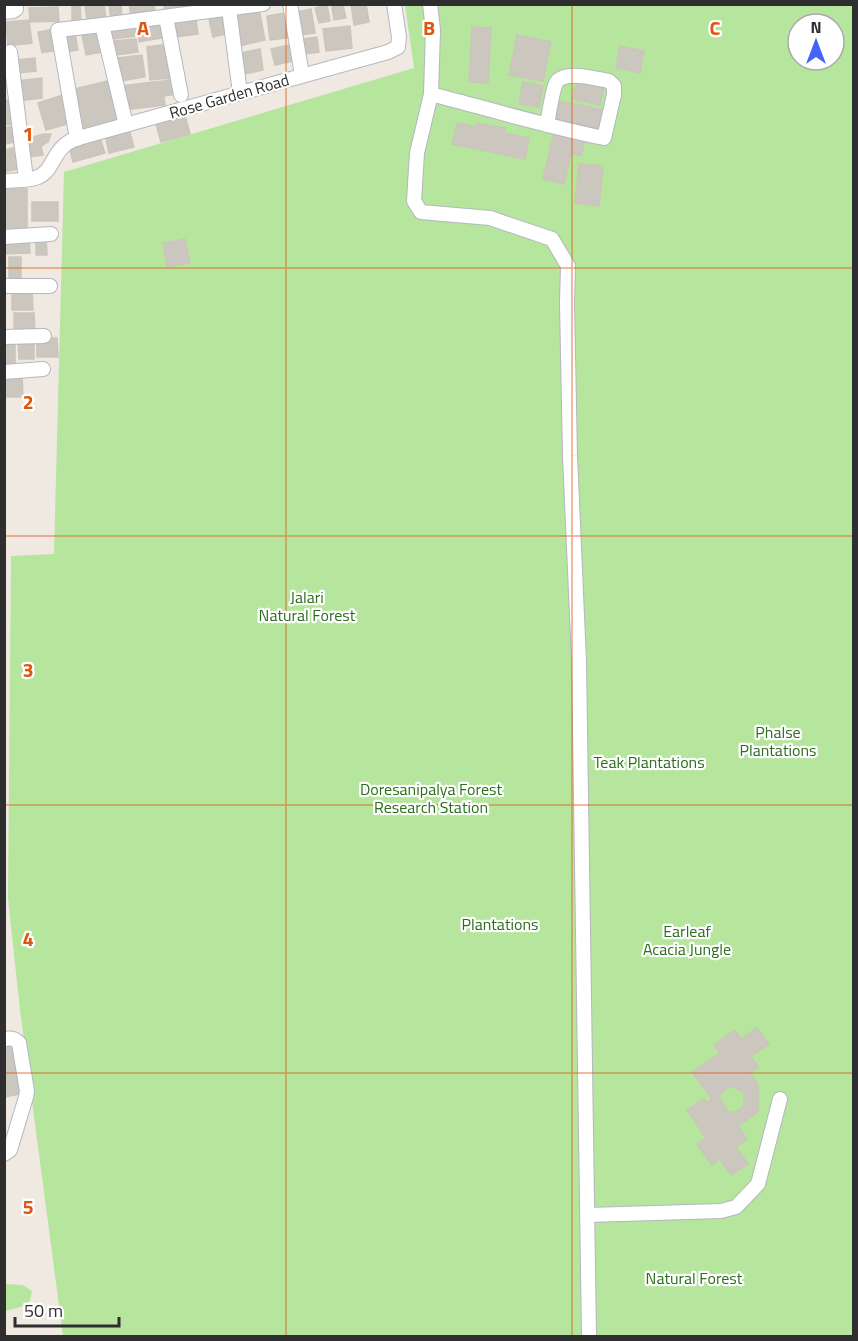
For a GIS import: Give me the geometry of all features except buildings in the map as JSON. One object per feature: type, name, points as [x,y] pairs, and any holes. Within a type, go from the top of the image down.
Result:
[{"type":"street","points":[[4,12],[16,9],[16,4]]},
{"type":"street","points":[[290,4],[302,75]]},
{"type":"street","name":"Rose Garden Road","points":[[30,179],[45,172],[66,142],[388,52],[398,47],[399,37],[394,4]]},
{"type":"street","points":[[430,4],[433,30],[431,94],[417,153],[414,201],[421,212],[490,218],[552,239],[568,266],[570,456],[579,673],[589,1336]]},
{"type":"street","points":[[77,139],[58,30],[255,5]]},
{"type":"street","points":[[229,9],[240,93]]},
{"type":"street","points":[[166,17],[181,95]]},
{"type":"street","points":[[102,25],[126,125]]},
{"type":"street","points":[[4,181],[30,179],[10,52]]},
{"type":"street","points":[[431,94],[547,124],[604,138],[614,86],[609,81],[569,75],[561,78],[556,84],[547,124]]},
{"type":"street","points":[[4,237],[51,234]]},
{"type":"street","points":[[4,286],[50,286]]},
{"type":"street","points":[[4,337],[44,336]]},
{"type":"street","points":[[4,372],[43,369]]},
{"type":"street","points":[[4,1039],[15,1039],[19,1043],[27,1091],[10,1150],[4,1154]]},
{"type":"street","points":[[588,1215],[721,1211],[736,1206],[758,1184],[780,1099]]},
{"type":"green space","name":"Doresanipalya Forest Research Station","points":[[405,5],[853,5],[853,1336],[63,1336],[20,1010],[8,898],[11,556],[54,554],[64,172],[414,68]]},
{"type":"green space","points":[[5,1284],[23,1285],[32,1291],[30,1301],[21,1307],[5,1311]]},
{"type":"park label","name":"Jalari Natural Forest","points":[[307,606]]},
{"type":"park label","name":"Phalse Plantations","points":[[778,741]]},
{"type":"park label","name":"Teak Plantations","points":[[649,762]]},
{"type":"park label","name":"Plantations","points":[[500,924]]},
{"type":"park label","name":"Earleaf Acacia Jungle","points":[[687,940]]},
{"type":"park label","name":"Natural Forest","points":[[694,1278]]}]
